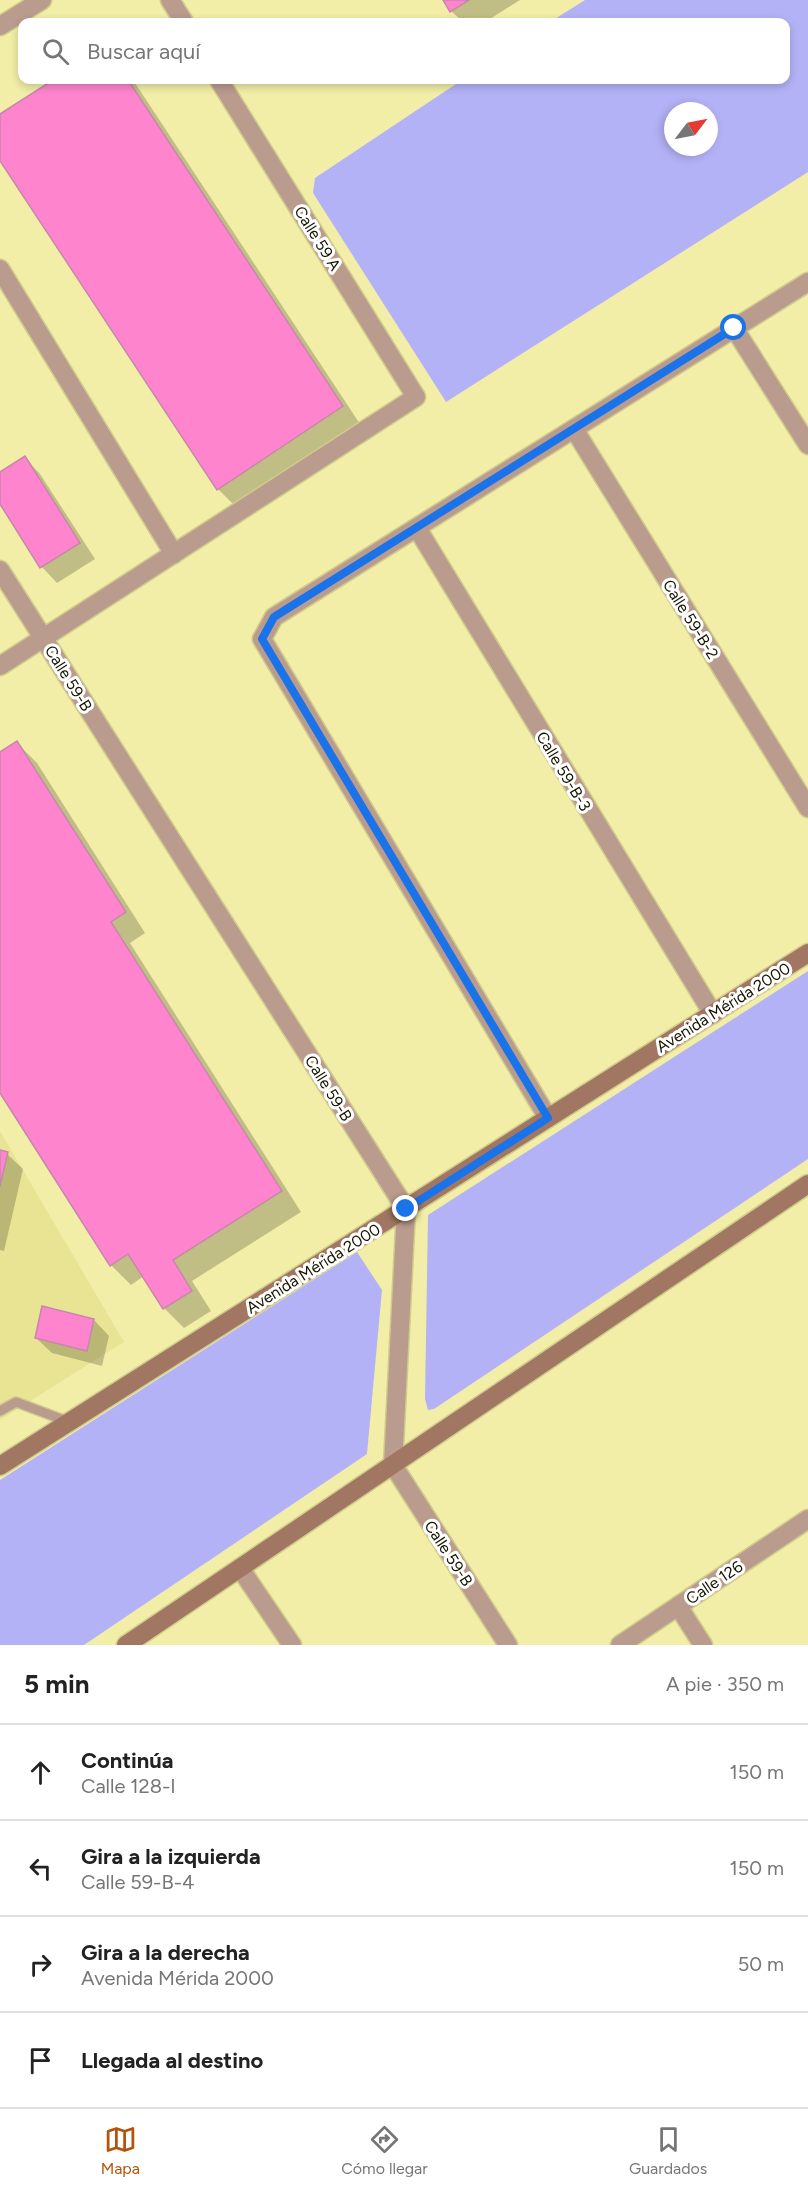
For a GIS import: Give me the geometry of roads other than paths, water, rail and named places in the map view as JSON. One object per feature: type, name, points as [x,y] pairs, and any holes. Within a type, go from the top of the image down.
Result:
[{"type":"main road","name":"Avenida Mérida 2000","points":[[0,1466],[808,954]]},
{"type":"main road","points":[[126,1645],[808,1184]]},
{"type":"street","points":[[0,26],[42,0]]},
{"type":"street","points":[[170,0],[181,18]]},
{"type":"street","name":"Calle 59 A","points":[[174,554],[416,397],[221,84]]},
{"type":"street","points":[[0,269],[174,554],[0,666]]},
{"type":"street","points":[[548,1118],[262,639],[274,617],[808,282]]},
{"type":"street","points":[[734,328],[808,445]]},
{"type":"street","name":"Calle 59-B-2","points":[[574,429],[808,808]]},
{"type":"street","name":"Calle 59-B-3","points":[[417,528],[713,1014]]},
{"type":"street","name":"Calle 59-B","points":[[0,570],[406,1209]]},
{"type":"street","points":[[393,1465],[406,1209]]},
{"type":"street","name":"Calle 59-B","points":[[393,1465],[508,1645]]},
{"type":"street","name":"Calle 126","points":[[620,1645],[808,1519]]},
{"type":"street","points":[[240,1568],[292,1645]]},
{"type":"street","points":[[678,1606],[703,1645]]},
{"type":"lane","points":[[0,1411],[16,1402],[69,1422]]}]
